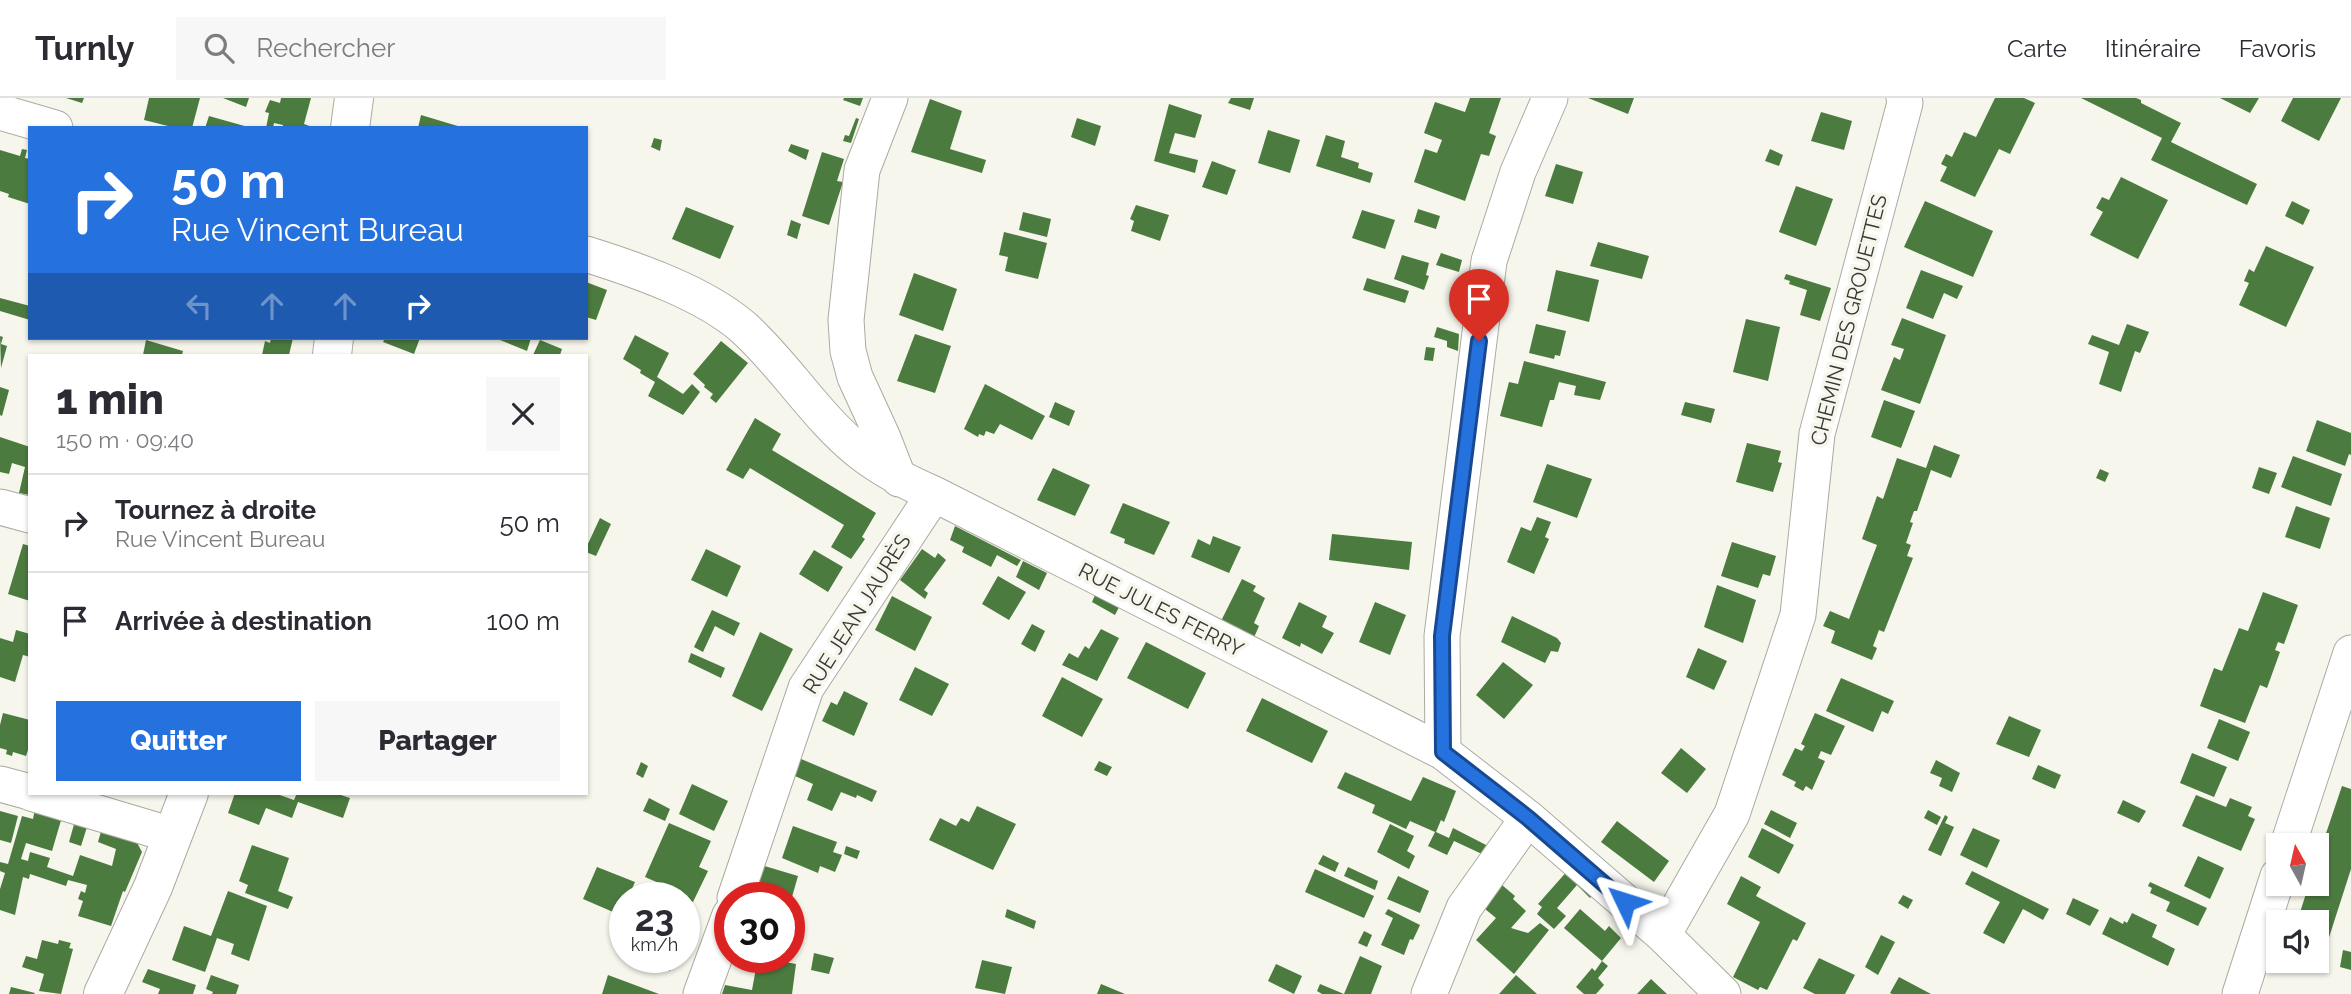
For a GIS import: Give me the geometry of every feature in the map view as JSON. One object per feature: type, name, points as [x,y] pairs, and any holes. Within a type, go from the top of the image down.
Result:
[{"type":"street","points":[[350,126],[354,98]]},
{"type":"street","points":[[890,98],[862,170],[846,320],[848,351],[855,377],[899,479]]},
{"type":"street","points":[[1443,752],[1442,636],[1489,261],[1518,172],[1550,98]]},
{"type":"street","name":"CHEMIN DES GROUETTES","points":[[1663,935],[1732,814],[1798,615],[1817,434],[1905,103],[1904,98]]},
{"type":"street","points":[[11,108],[51,126]]},
{"type":"street","name":"RUE JULES FERRY","points":[[588,255],[695,296],[721,310],[745,330],[831,425],[860,452],[899,479],[934,494],[1443,752],[1528,818],[1663,935],[1723,994]]},
{"type":"street","name":"RUE JEAN JAURÈS","points":[[741,882],[806,688],[934,494]]},
{"type":"street","points":[[0,507],[28,514]]},
{"type":"street","points":[[2292,833],[2351,653]]},
{"type":"street","points":[[0,783],[28,792]]},
{"type":"street","points":[[37,795],[172,835]]},
{"type":"street","points":[[103,994],[153,887],[188,795]]},
{"type":"street","points":[[1429,994],[1464,908],[1528,818]]},
{"type":"street","points":[[2240,994],[2272,896]]},
{"type":"street","points":[[701,994],[714,959]]},
{"type":"building","points":[[66,98],[84,98],[82,103]]},
{"type":"building","points":[[149,98],[200,98],[193,126],[168,126],[144,120]]},
{"type":"building","points":[[223,98],[249,98],[246,107]]},
{"type":"building","points":[[281,98],[311,98],[304,124],[310,126],[283,126],[274,123],[273,126],[266,126],[269,113],[265,112],[270,100],[280,103]]},
{"type":"building","points":[[863,98],[860,106],[843,100]]},
{"type":"building","points":[[1231,98],[1254,98],[1250,110],[1228,103]]},
{"type":"building","points":[[1470,98],[1501,98],[1489,133],[1496,136],[1489,156],[1481,154],[1465,201],[1414,182],[1425,149],[1437,153],[1442,140],[1424,133],[1435,102],[1465,112]]},
{"type":"building","points":[[1588,98],[1634,98],[1628,114]]},
{"type":"building","points":[[1995,98],[2024,98],[2035,103],[2010,154],[1999,149],[1975,197],[1940,181],[1947,167],[1941,164],[1946,154],[1952,157],[1964,132],[1976,137]]},
{"type":"building","points":[[2081,98],[2136,98],[2181,123],[2171,142],[2257,184],[2247,205],[2151,160],[2162,138]]},
{"type":"building","points":[[2220,98],[2259,98],[2250,113]]},
{"type":"building","points":[[2293,98],[2341,98],[2319,141],[2281,121]]},
{"type":"building","points":[[930,99],[962,111],[950,149],[986,160],[982,173],[911,152]]},
{"type":"building","points":[[1169,104],[1202,115],[1195,138],[1175,133],[1169,153],[1198,160],[1195,173],[1154,161]]},
{"type":"building","points":[[1821,112],[1852,121],[1844,150],[1811,141]]},
{"type":"building","points":[[421,115],[458,126],[418,126]]},
{"type":"building","points":[[209,116],[244,126],[206,126]]},
{"type":"building","points":[[856,118],[859,119],[851,143],[843,141],[845,135],[849,136]]},
{"type":"building","points":[[1077,118],[1101,126],[1095,146],[1071,137]]},
{"type":"building","points":[[1268,130],[1300,140],[1290,173],[1258,163]]},
{"type":"building","points":[[1326,135],[1345,141],[1341,157],[1359,163],[1358,168],[1373,173],[1370,183],[1316,166]]},
{"type":"building","points":[[654,138],[662,140],[660,151],[651,147]]},
{"type":"building","points":[[791,144],[809,150],[806,160],[788,151]]},
{"type":"building","points":[[22,149],[27,150],[25,158],[28,159],[28,203],[8,197],[9,194],[0,191],[0,150],[20,156]]},
{"type":"building","points":[[1770,149],[1783,155],[1779,166],[1765,161]]},
{"type":"building","points":[[822,152],[844,159],[837,181],[843,182],[829,225],[802,216]]},
{"type":"building","points":[[1212,161],[1236,170],[1227,195],[1202,187]]},
{"type":"building","points":[[1556,164],[1583,172],[1573,204],[1545,196]]},
{"type":"building","points":[[2121,177],[2168,200],[2138,259],[2090,235],[2103,212],[2096,208],[2102,197],[2109,200]]},
{"type":"building","points":[[1796,186],[1833,199],[1816,246],[1779,232]]},
{"type":"building","points":[[1925,201],[1993,231],[1973,277],[1904,247]]},
{"type":"building","points":[[2292,201],[2310,210],[2303,225],[2285,216]]},
{"type":"building","points":[[1136,205],[1169,215],[1160,241],[1131,231],[1134,221],[1130,219]]},
{"type":"building","points":[[686,207],[734,226],[720,259],[672,239]]},
{"type":"building","points":[[1418,209],[1440,216],[1436,229],[1414,222]]},
{"type":"building","points":[[1362,210],[1395,220],[1385,249],[1352,238]]},
{"type":"building","points":[[1023,212],[1051,219],[1047,237],[1019,230]]},
{"type":"building","points":[[791,220],[801,224],[797,239],[787,235]]},
{"type":"building","points":[[1004,232],[1047,243],[1038,279],[1005,271],[1008,257],[999,255]]},
{"type":"building","points":[[1598,242],[1649,256],[1642,279],[1590,266]]},
{"type":"building","points":[[2266,246],[2314,267],[2286,327],[2239,305],[2249,283],[2244,281],[2249,269],[2254,272]]},
{"type":"building","points":[[1441,253],[1462,260],[1459,272],[1436,265]]},
{"type":"building","points":[[1402,255],[1429,263],[1426,275],[1429,276],[1424,290],[1394,279]]},
{"type":"building","points":[[1556,270],[1599,280],[1589,322],[1547,311]]},
{"type":"building","points":[[1921,270],[1963,286],[1957,299],[1944,293],[1933,319],[1906,308]]},
{"type":"building","points":[[914,273],[957,289],[943,331],[899,315]]},
{"type":"building","points":[[1786,274],[1831,288],[1820,321],[1800,315],[1807,290],[1789,284],[1790,281],[1784,279]]},
{"type":"building","points":[[1367,278],[1409,291],[1405,303],[1363,290]]},
{"type":"building","points":[[588,283],[607,290],[596,320],[588,318]]},
{"type":"building","points":[[0,298],[28,305],[28,319],[0,311]]},
{"type":"building","points":[[1902,318],[1946,335],[1920,404],[1881,390],[1894,357],[1900,360],[1904,349],[1891,345]]},
{"type":"building","points":[[1746,319],[1780,327],[1768,381],[1733,372]]},
{"type":"building","points":[[1536,324],[1566,331],[1560,356],[1555,355],[1554,359],[1529,353]]},
{"type":"building","points":[[2127,324],[2149,332],[2140,353],[2135,351],[2121,392],[2099,384],[2109,352],[2088,344],[2092,335],[2119,345]]},
{"type":"building","points":[[1437,327],[1459,334],[1458,351],[1447,347],[1447,341],[1434,337]]},
{"type":"building","points":[[915,334],[951,346],[935,393],[897,381]]},
{"type":"building","points":[[635,335],[669,353],[657,377],[683,394],[692,384],[700,392],[683,415],[648,396],[655,382],[623,359]]},
{"type":"building","points":[[0,336],[3,337],[1,344],[7,346],[1,368]]},
{"type":"building","points":[[146,340],[183,351],[182,354],[143,354]]},
{"type":"building","points":[[271,340],[293,340],[289,354],[262,354],[265,341],[270,343]]},
{"type":"building","points":[[384,340],[419,340],[414,354],[383,342]]},
{"type":"building","points":[[500,340],[530,340],[527,351]]},
{"type":"building","points":[[540,340],[562,349],[560,354],[533,354]]},
{"type":"building","points":[[721,341],[748,363],[716,403],[710,398],[713,394],[693,374]]},
{"type":"building","points":[[1426,347],[1435,348],[1433,361],[1424,360]]},
{"type":"building","points":[[1524,361],[1606,382],[1600,400],[1574,395],[1576,386],[1559,382],[1542,427],[1500,416],[1509,382],[1518,384]]},
{"type":"building","points":[[985,384],[1045,416],[1032,440],[1000,424],[994,434],[986,431],[984,436],[979,434],[978,437],[964,429]]},
{"type":"building","points":[[0,387],[9,390],[2,416],[0,415]]},
{"type":"building","points":[[1884,400],[1915,411],[1901,448],[1871,437]]},
{"type":"building","points":[[1055,402],[1075,411],[1069,426],[1049,417]]},
{"type":"building","points":[[1685,402],[1715,409],[1711,423],[1681,415]]},
{"type":"building","points":[[755,418],[781,434],[772,450],[876,513],[862,537],[865,539],[851,559],[831,547],[844,525],[750,468],[743,479],[726,470]]},
{"type":"building","points":[[2317,420],[2351,433],[2351,455],[2349,454],[2345,466],[2306,451]]},
{"type":"building","points":[[0,437],[28,446],[28,495],[19,493],[25,467],[12,463],[9,474],[0,472]]},
{"type":"building","points":[[1747,443],[1781,451],[1778,462],[1782,463],[1773,492],[1736,482]]},
{"type":"building","points":[[1934,445],[1960,455],[1951,478],[1931,470],[1917,511],[1914,511],[1910,522],[1913,523],[1906,543],[1911,545],[1907,556],[1913,558],[1884,632],[1879,630],[1873,646],[1877,648],[1872,660],[1831,643],[1835,631],[1823,626],[1830,611],[1849,619],[1877,545],[1862,539],[1877,496],[1883,499],[1897,458],[1926,468]]},
{"type":"building","points":[[2293,456],[2342,474],[2331,506],[2281,487]]},
{"type":"building","points":[[1547,464],[1592,479],[1577,518],[1533,502]]},
{"type":"building","points":[[2259,467],[2277,473],[2269,494],[2252,488]]},
{"type":"building","points":[[1053,468],[1090,485],[1075,516],[1037,500]]},
{"type":"building","points":[[2100,469],[2109,473],[2105,482],[2096,478]]},
{"type":"building","points":[[1123,503],[1170,522],[1154,555],[1124,543],[1125,539],[1110,533]]},
{"type":"building","points":[[2296,506],[2330,518],[2320,549],[2285,537]]},
{"type":"building","points":[[1537,517],[1551,522],[1545,537],[1549,539],[1534,574],[1507,562],[1521,527],[1531,531]]},
{"type":"building","points":[[600,518],[611,524],[596,556],[588,553],[588,544]]},
{"type":"building","points":[[955,526],[1021,560],[1017,566],[997,555],[991,567],[962,552],[964,547],[950,540]]},
{"type":"building","points":[[1332,534],[1412,542],[1409,570],[1329,560]]},
{"type":"building","points":[[1213,536],[1241,547],[1229,573],[1191,557],[1198,539],[1210,545]]},
{"type":"building","points":[[1732,542],[1776,556],[1770,576],[1763,574],[1758,588],[1721,576]]},
{"type":"building","points":[[23,544],[28,545],[28,600],[8,594]]},
{"type":"building","points":[[706,549],[741,566],[727,597],[691,580]]},
{"type":"building","points":[[922,549],[935,558],[938,553],[946,560],[924,590],[928,593],[925,599],[900,580]]},
{"type":"building","points":[[814,550],[843,567],[828,592],[799,574]]},
{"type":"building","points":[[1023,561],[1047,573],[1039,590],[1016,577]]},
{"type":"building","points":[[998,576],[1026,592],[1009,620],[982,604]]},
{"type":"building","points":[[1242,579],[1256,586],[1253,591],[1265,598],[1254,623],[1259,626],[1252,642],[1219,625]]},
{"type":"building","points":[[1717,585],[1756,600],[1743,643],[1704,627]]},
{"type":"building","points":[[2263,592],[2298,605],[2284,644],[2278,642],[2275,650],[2280,652],[2267,688],[2260,685],[2245,723],[2200,706],[2214,668],[2222,671],[2239,628],[2248,631]]},
{"type":"building","points":[[1096,593],[1120,605],[1115,615],[1092,602]]},
{"type":"building","points":[[892,596],[932,617],[915,651],[875,630]]},
{"type":"building","points":[[1299,602],[1327,616],[1322,627],[1334,633],[1322,654],[1301,643],[1300,647],[1282,638]]},
{"type":"building","points":[[1375,602],[1406,615],[1390,655],[1359,642]]},
{"type":"building","points":[[712,610],[740,623],[734,636],[715,626],[703,652],[694,647]]},
{"type":"building","points":[[1512,616],[1557,638],[1561,643],[1558,652],[1551,651],[1545,663],[1501,642]]},
{"type":"building","points":[[1032,624],[1045,631],[1035,652],[1021,644]]},
{"type":"building","points":[[1101,629],[1119,638],[1097,681],[1062,665],[1069,653],[1078,658],[1085,646],[1089,649]]},
{"type":"building","points":[[16,630],[28,633],[28,656],[23,655],[15,682],[0,677],[0,638],[13,642]]},
{"type":"building","points":[[760,632],[793,649],[762,711],[732,696]]},
{"type":"building","points":[[1146,642],[1206,673],[1188,709],[1127,678]]},
{"type":"building","points":[[1698,648],[1727,661],[1714,690],[1686,677]]},
{"type":"building","points":[[691,653],[725,668],[721,678],[688,662]]},
{"type":"building","points":[[1503,662],[1533,685],[1504,719],[1476,695]]},
{"type":"building","points":[[915,667],[949,684],[932,716],[899,700]]},
{"type":"building","points":[[1062,677],[1103,699],[1082,737],[1042,716]]},
{"type":"building","points":[[1841,678],[1894,701],[1888,714],[1882,711],[1873,732],[1826,711]]},
{"type":"building","points":[[844,691],[868,703],[854,736],[822,721],[831,702],[837,705]]},
{"type":"building","points":[[1262,698],[1328,731],[1312,763],[1246,731]]},
{"type":"building","points":[[3,713],[28,719],[26,756],[13,752],[12,756],[6,754],[7,750],[0,748]]},
{"type":"building","points":[[1815,713],[1845,726],[1831,755],[1821,751],[1818,758],[1825,761],[1812,790],[1806,786],[1803,791],[1794,786],[1796,782],[1782,775],[1795,748],[1802,751],[1805,746],[1801,744]]},
{"type":"building","points":[[2009,716],[2041,730],[2029,757],[1996,744]]},
{"type":"building","points":[[2219,719],[2250,732],[2238,761],[2207,748]]},
{"type":"building","points":[[1681,748],[1706,769],[1687,793],[1661,773]]},
{"type":"building","points":[[2192,753],[2227,767],[2214,797],[2180,783]]},
{"type":"building","points":[[794,756],[877,791],[872,802],[841,792],[832,811],[807,800],[813,784],[788,773]]},
{"type":"building","points":[[1936,760],[1960,773],[1952,792],[1939,786],[1942,778],[1930,773]]},
{"type":"building","points":[[1099,761],[1112,767],[1107,776],[1094,770]]},
{"type":"building","points":[[641,762],[648,766],[643,778],[636,774]]},
{"type":"building","points":[[2038,765],[2061,775],[2055,789],[2032,779]]},
{"type":"building","points":[[1345,772],[1411,801],[1423,777],[1456,791],[1444,822],[1441,820],[1436,832],[1449,838],[1453,828],[1488,846],[1482,854],[1454,841],[1447,855],[1428,846],[1435,832],[1410,821],[1406,829],[1372,813],[1375,805],[1337,788]]},
{"type":"building","points":[[692,784],[728,801],[714,831],[679,814]]},
{"type":"building","points":[[2342,786],[2351,789],[2351,869],[2329,937],[2329,910],[2301,910],[2305,896],[2329,896],[2329,833],[2326,833]]},
{"type":"building","points":[[234,795],[280,795],[294,800],[296,795],[341,795],[350,798],[343,818],[298,802],[292,818],[266,808],[259,825],[228,813]]},
{"type":"building","points":[[2196,795],[2226,807],[2230,798],[2252,807],[2248,816],[2255,819],[2241,851],[2182,826]]},
{"type":"building","points":[[649,798],[670,809],[665,821],[643,811]]},
{"type":"building","points":[[2123,800],[2146,811],[2139,823],[2117,813]]},
{"type":"building","points":[[977,806],[1016,824],[993,870],[929,840],[940,818],[956,826],[961,818],[969,822]]},
{"type":"building","points":[[35,809],[62,817],[52,851],[26,843],[21,859],[28,861],[30,852],[50,858],[47,867],[73,876],[80,855],[112,866],[116,849],[98,842],[102,828],[135,839],[142,852],[125,892],[123,891],[111,926],[78,916],[83,901],[78,899],[81,891],[85,893],[87,885],[68,880],[66,886],[30,874],[29,879],[23,877],[15,915],[0,910],[0,889],[5,873],[0,871],[0,862],[8,864],[22,816],[33,819]]},
{"type":"building","points":[[1771,810],[1797,823],[1790,838],[1764,824]]},
{"type":"building","points":[[1928,810],[1941,817],[1937,825],[1924,818]]},
{"type":"building","points":[[0,811],[18,816],[11,843],[0,840]]},
{"type":"building","points":[[1945,815],[1948,817],[1945,823],[1954,827],[1941,856],[1928,850]]},
{"type":"building","points":[[75,821],[88,824],[81,846],[69,842]]},
{"type":"building","points":[[1617,821],[1669,861],[1654,882],[1601,842]]},
{"type":"building","points":[[669,823],[711,841],[699,867],[708,871],[700,888],[700,882],[656,882],[645,877]]},
{"type":"building","points":[[1390,824],[1414,836],[1407,851],[1415,856],[1409,869],[1377,852]]},
{"type":"building","points":[[793,826],[837,842],[833,852],[842,855],[835,872],[820,866],[818,873],[782,858]]},
{"type":"building","points":[[1762,828],[1794,845],[1779,874],[1748,857]]},
{"type":"building","points":[[1973,828],[2000,840],[1987,868],[1960,855]]},
{"type":"building","points":[[252,845],[289,858],[278,891],[293,897],[288,909],[245,893],[248,885],[239,881]]},
{"type":"building","points":[[846,846],[860,851],[857,859],[844,854]]},
{"type":"building","points":[[1323,855],[1339,863],[1335,872],[1318,864]]},
{"type":"building","points":[[2198,856],[2224,868],[2210,899],[2184,886]]},
{"type":"building","points":[[761,865],[798,876],[796,882],[756,882]]},
{"type":"building","points":[[597,867],[635,882],[609,882],[609,910],[583,899]]},
{"type":"building","points":[[1348,867],[1378,881],[1375,890],[1344,876]]},
{"type":"building","points":[[1315,869],[1374,896],[1364,918],[1305,892]]},
{"type":"building","points":[[1569,869],[1594,893],[1590,898],[1577,885],[1557,908],[1566,916],[1554,929],[1537,914],[1542,907],[1538,904]]},
{"type":"building","points":[[1972,871],[2049,909],[2043,920],[2023,909],[2004,944],[1983,933],[2000,902],[1965,884]]},
{"type":"building","points":[[1398,876],[1429,891],[1420,913],[1387,899]]},
{"type":"building","points":[[1741,876],[1761,887],[1756,896],[1806,923],[1797,941],[1793,939],[1767,990],[1760,987],[1758,990],[1733,977],[1760,922],[1727,904]]},
{"type":"building","points":[[2150,882],[2207,908],[2198,926],[2166,911],[2170,902],[2150,893]]},
{"type":"building","points":[[1502,885],[1526,911],[1511,928],[1528,933],[1540,923],[1549,930],[1514,974],[1476,940],[1496,918],[1485,909]]},
{"type":"building","points":[[228,891],[267,906],[249,961],[231,954],[234,944],[217,938],[205,972],[172,960],[184,926],[211,936]]},
{"type":"building","points":[[1903,895],[1913,900],[1908,909],[1898,903]]},
{"type":"building","points":[[2073,898],[2099,910],[2090,926],[2066,914]]},
{"type":"building","points":[[1007,909],[1036,921],[1034,929],[1005,917]]},
{"type":"building","points":[[1388,909],[1420,925],[1413,940],[1410,939],[1404,955],[1381,945],[1393,918],[1385,914]]},
{"type":"building","points":[[1580,909],[1605,931],[1609,926],[1621,938],[1602,961],[1564,928]]},
{"type":"building","points":[[2132,913],[2157,925],[2152,937],[2175,949],[2168,966],[2102,934],[2110,917],[2123,924],[2124,921],[2127,923]]},
{"type":"building","points":[[1364,931],[1372,935],[1367,947],[1358,943]]},
{"type":"building","points":[[1881,935],[1895,942],[1878,975],[1865,967]]},
{"type":"building","points":[[42,940],[58,944],[59,940],[71,943],[69,948],[73,949],[61,994],[39,991],[44,974],[22,967],[26,956],[37,959]]},
{"type":"building","points":[[2343,950],[2351,952],[2351,970],[2340,967]]},
{"type":"building","points":[[814,953],[834,958],[829,974],[811,970]]},
{"type":"building","points":[[1360,956],[1382,966],[1371,994],[1344,994]]},
{"type":"building","points":[[1819,958],[1855,975],[1845,994],[1815,994],[1803,988]]},
{"type":"building","points":[[982,960],[1012,967],[1005,994],[975,988]]},
{"type":"building","points":[[1602,961],[1608,966],[1598,978],[1604,985],[1596,994],[1584,994],[1576,987],[1592,968],[1595,971]]},
{"type":"building","points":[[1276,964],[1302,976],[1294,994],[1268,981]]},
{"type":"building","points":[[148,969],[196,985],[193,994],[158,994],[160,989],[142,982]]},
{"type":"building","points":[[755,973],[795,973],[792,994],[722,994],[725,985],[752,990]]},
{"type":"building","points":[[211,975],[239,985],[236,994],[212,994],[213,992],[206,989]]},
{"type":"building","points":[[608,975],[659,994],[602,994]]},
{"type":"building","points":[[1516,975],[1537,994],[1499,994]]},
{"type":"building","points":[[1899,977],[1931,994],[1890,993]]},
{"type":"building","points":[[1651,979],[1667,994],[1637,994]]},
{"type":"building","points":[[1101,984],[1125,994],[1097,994]]},
{"type":"building","points":[[1320,984],[1344,994],[1322,994],[1317,991]]},
{"type":"building","points":[[11,987],[35,993],[9,994]]},
{"type":"route","points":[[1479,341],[1442,636],[1443,752],[1528,818],[1625,902]]}]
